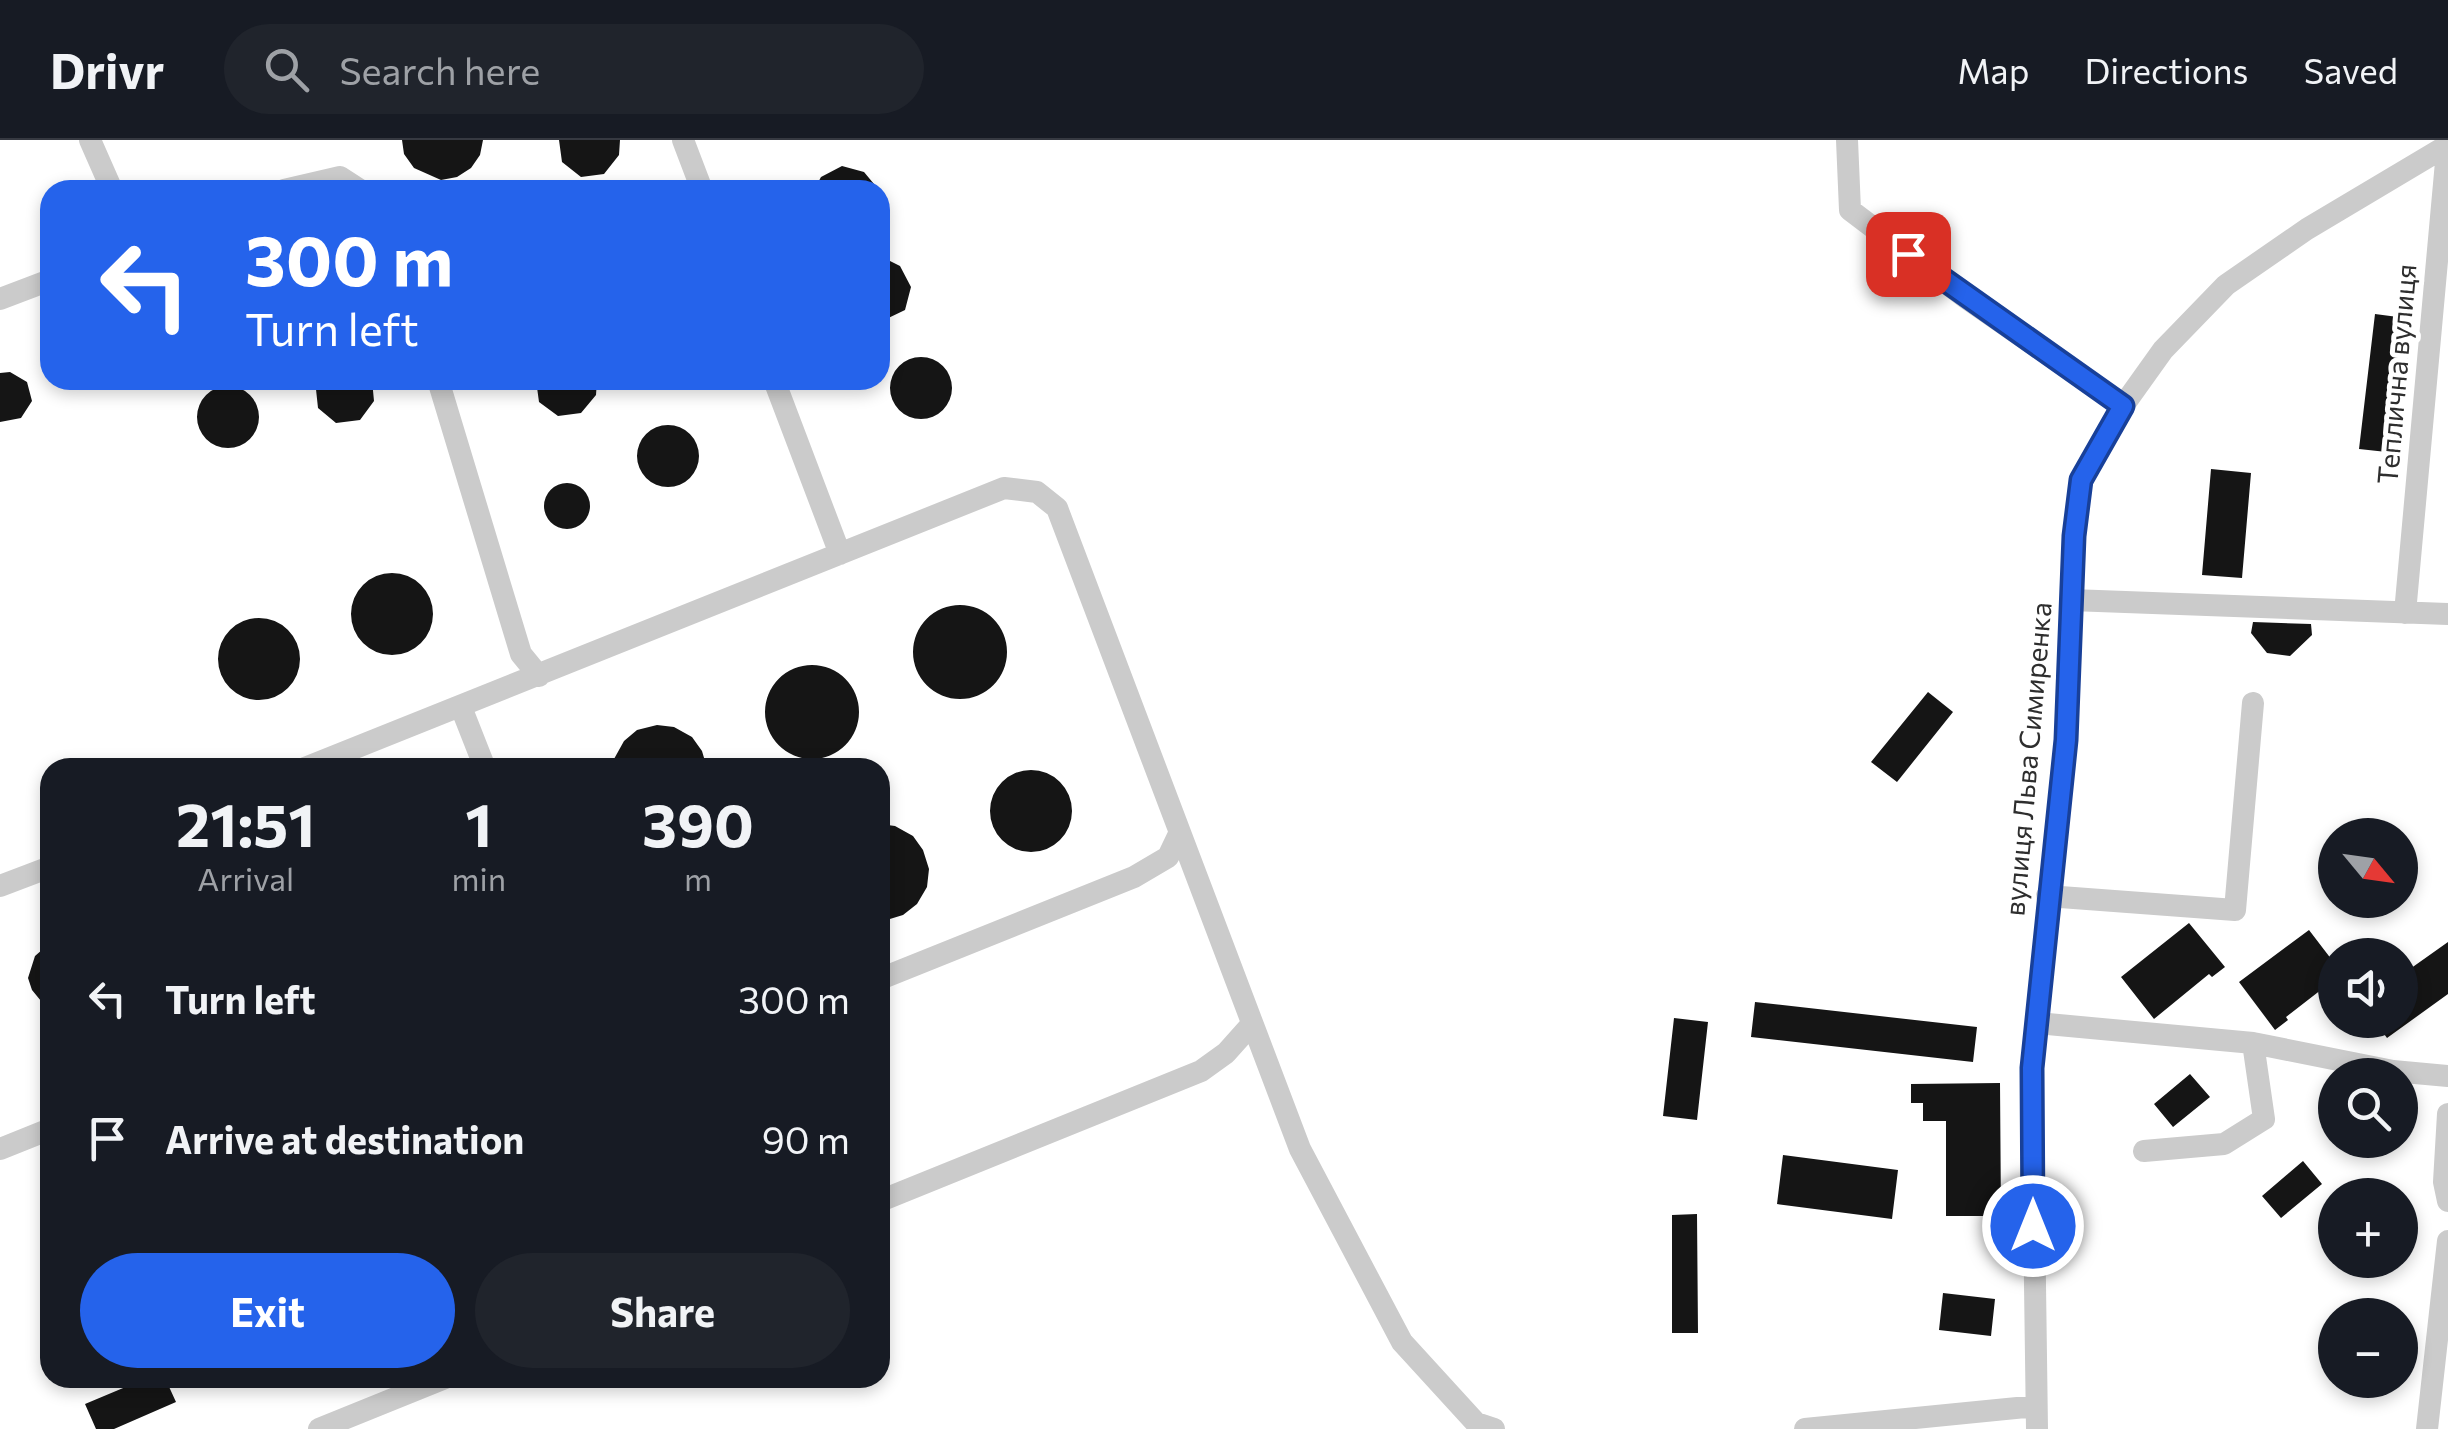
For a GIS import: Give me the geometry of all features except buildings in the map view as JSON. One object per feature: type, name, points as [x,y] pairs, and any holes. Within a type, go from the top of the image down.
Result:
[{"type":"street","points":[[90,140],[108,180]]},
{"type":"street","points":[[683,140],[698,180]]},
{"type":"street","points":[[1848,140],[1850,210],[1966,298],[2123,406]]},
{"type":"street","name":"вулиця Льва Симиренка","points":[[2036,1418],[2032,1068],[2066,740],[2071,600],[2081,480],[2123,406],[2163,350],[2226,285],[2307,228],[2448,142]]},
{"type":"street","name":"Теплична вулиця","points":[[2405,613],[2448,142]]},
{"type":"street","points":[[0,299],[40,284]]},
{"type":"street","points":[[441,390],[521,654],[539,676]]},
{"type":"street","points":[[778,390],[840,554]]},
{"type":"street","points":[[330,758],[1004,488],[1037,492],[1058,508],[1300,1149],[1402,1342],[1476,1423],[1494,1429]]},
{"type":"street","points":[[2071,600],[2448,614]]},
{"type":"street","points":[[2047,896],[2235,910],[2253,703]]},
{"type":"street","points":[[461,707],[481,758]]},
{"type":"street","points":[[890,975],[1134,878],[1168,857],[1179,834]]},
{"type":"street","points":[[0,886],[40,871]]},
{"type":"street","points":[[2037,1023],[2253,1042],[2392,1070],[2448,1076]]},
{"type":"street","points":[[890,1197],[1201,1070],[1226,1053],[1251,1025]]},
{"type":"street","points":[[2144,1151],[2224,1144],[2264,1119],[2253,1042]]},
{"type":"street","points":[[2448,1114],[2444,1182],[2448,1201]]},
{"type":"street","points":[[0,1149],[40,1133]]},
{"type":"street","points":[[2426,1429],[2448,1242]]},
{"type":"street","points":[[318,1429],[421,1388]]},
{"type":"street","points":[[1805,1429],[2036,1418]]},
{"type":"route","points":[[1908,254],[2123,406],[2081,480],[2074,536],[2066,740],[2032,1068],[2033,1226]]}]
